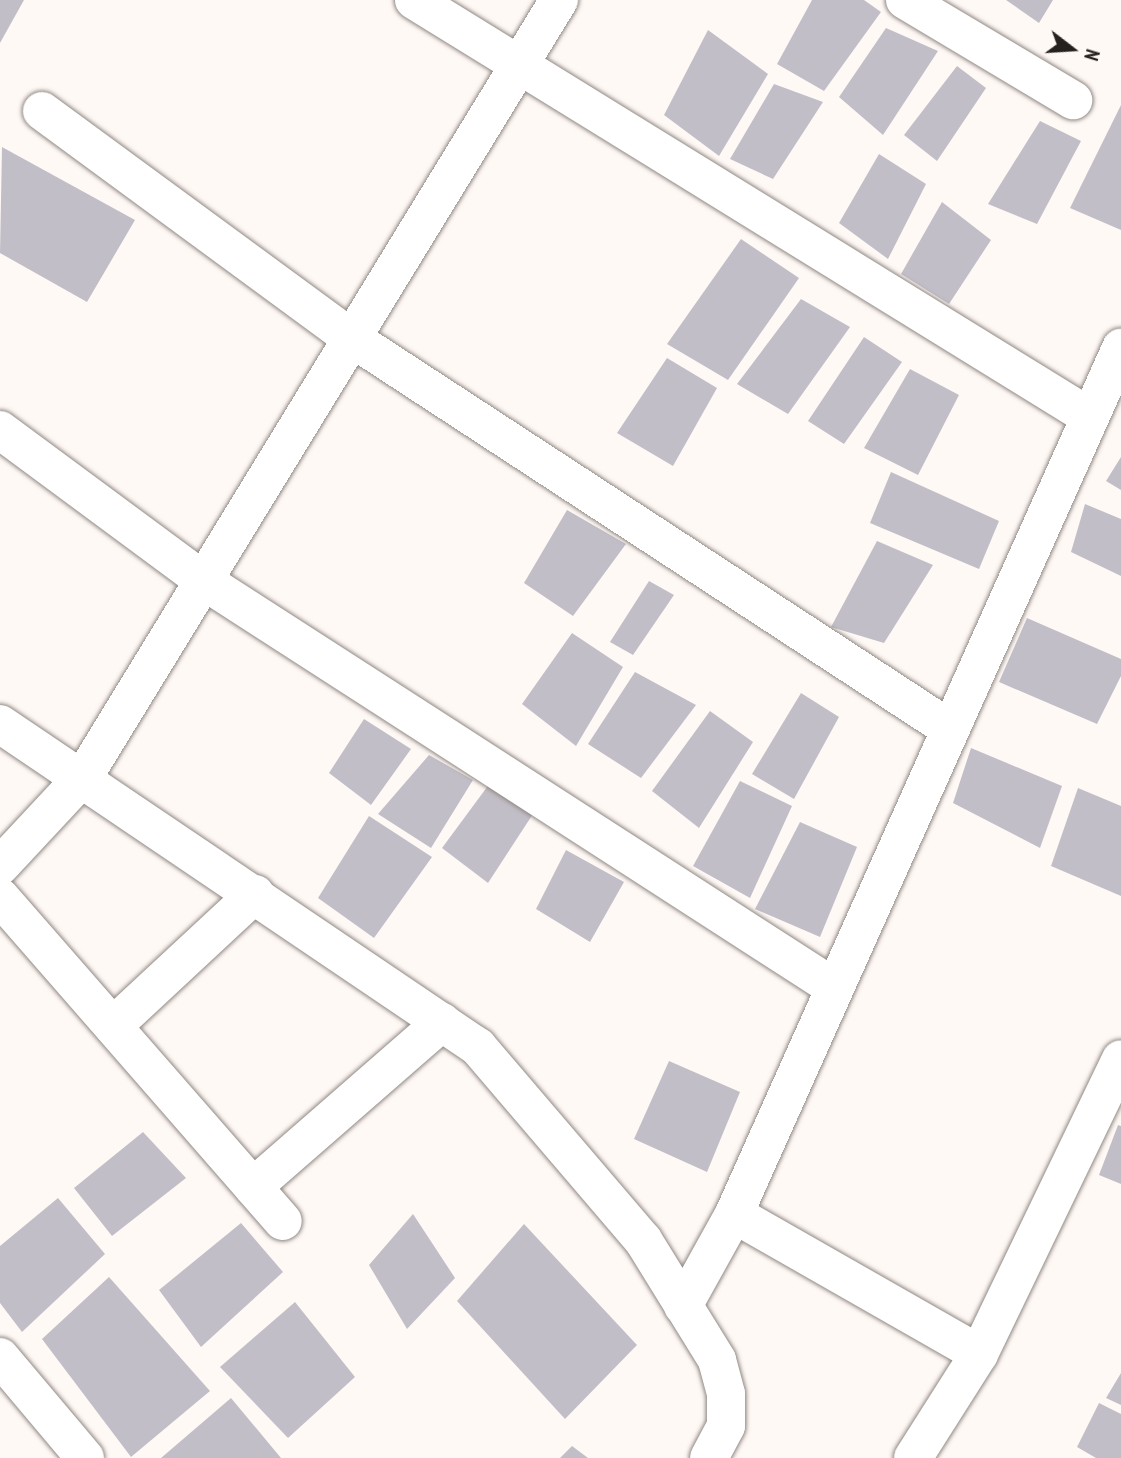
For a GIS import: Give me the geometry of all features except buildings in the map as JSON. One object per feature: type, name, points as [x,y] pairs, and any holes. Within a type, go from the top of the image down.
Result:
[{"type":"street","points":[[414,0],[1090,417]]},
{"type":"street","points":[[0,866],[84,776],[201,579],[559,0]]},
{"type":"street","points":[[905,0],[1073,100]]},
{"type":"street","points":[[42,111],[350,337],[950,729]]},
{"type":"street","points":[[683,1306],[734,1214],[1121,348]]},
{"type":"street","points":[[0,430],[201,579],[835,988]]},
{"type":"street","points":[[0,724],[84,776],[478,1047],[635,1230],[717,1360],[726,1394],[726,1426],[709,1458]]},
{"type":"street","points":[[113,1026],[255,894]]},
{"type":"street","points":[[0,897],[283,1222]]},
{"type":"street","points":[[253,1187],[442,1022]]},
{"type":"street","points":[[913,1458],[979,1354],[1121,1059]]},
{"type":"street","points":[[734,1214],[979,1354]]},
{"type":"street","points":[[0,1357],[85,1458]]}]
